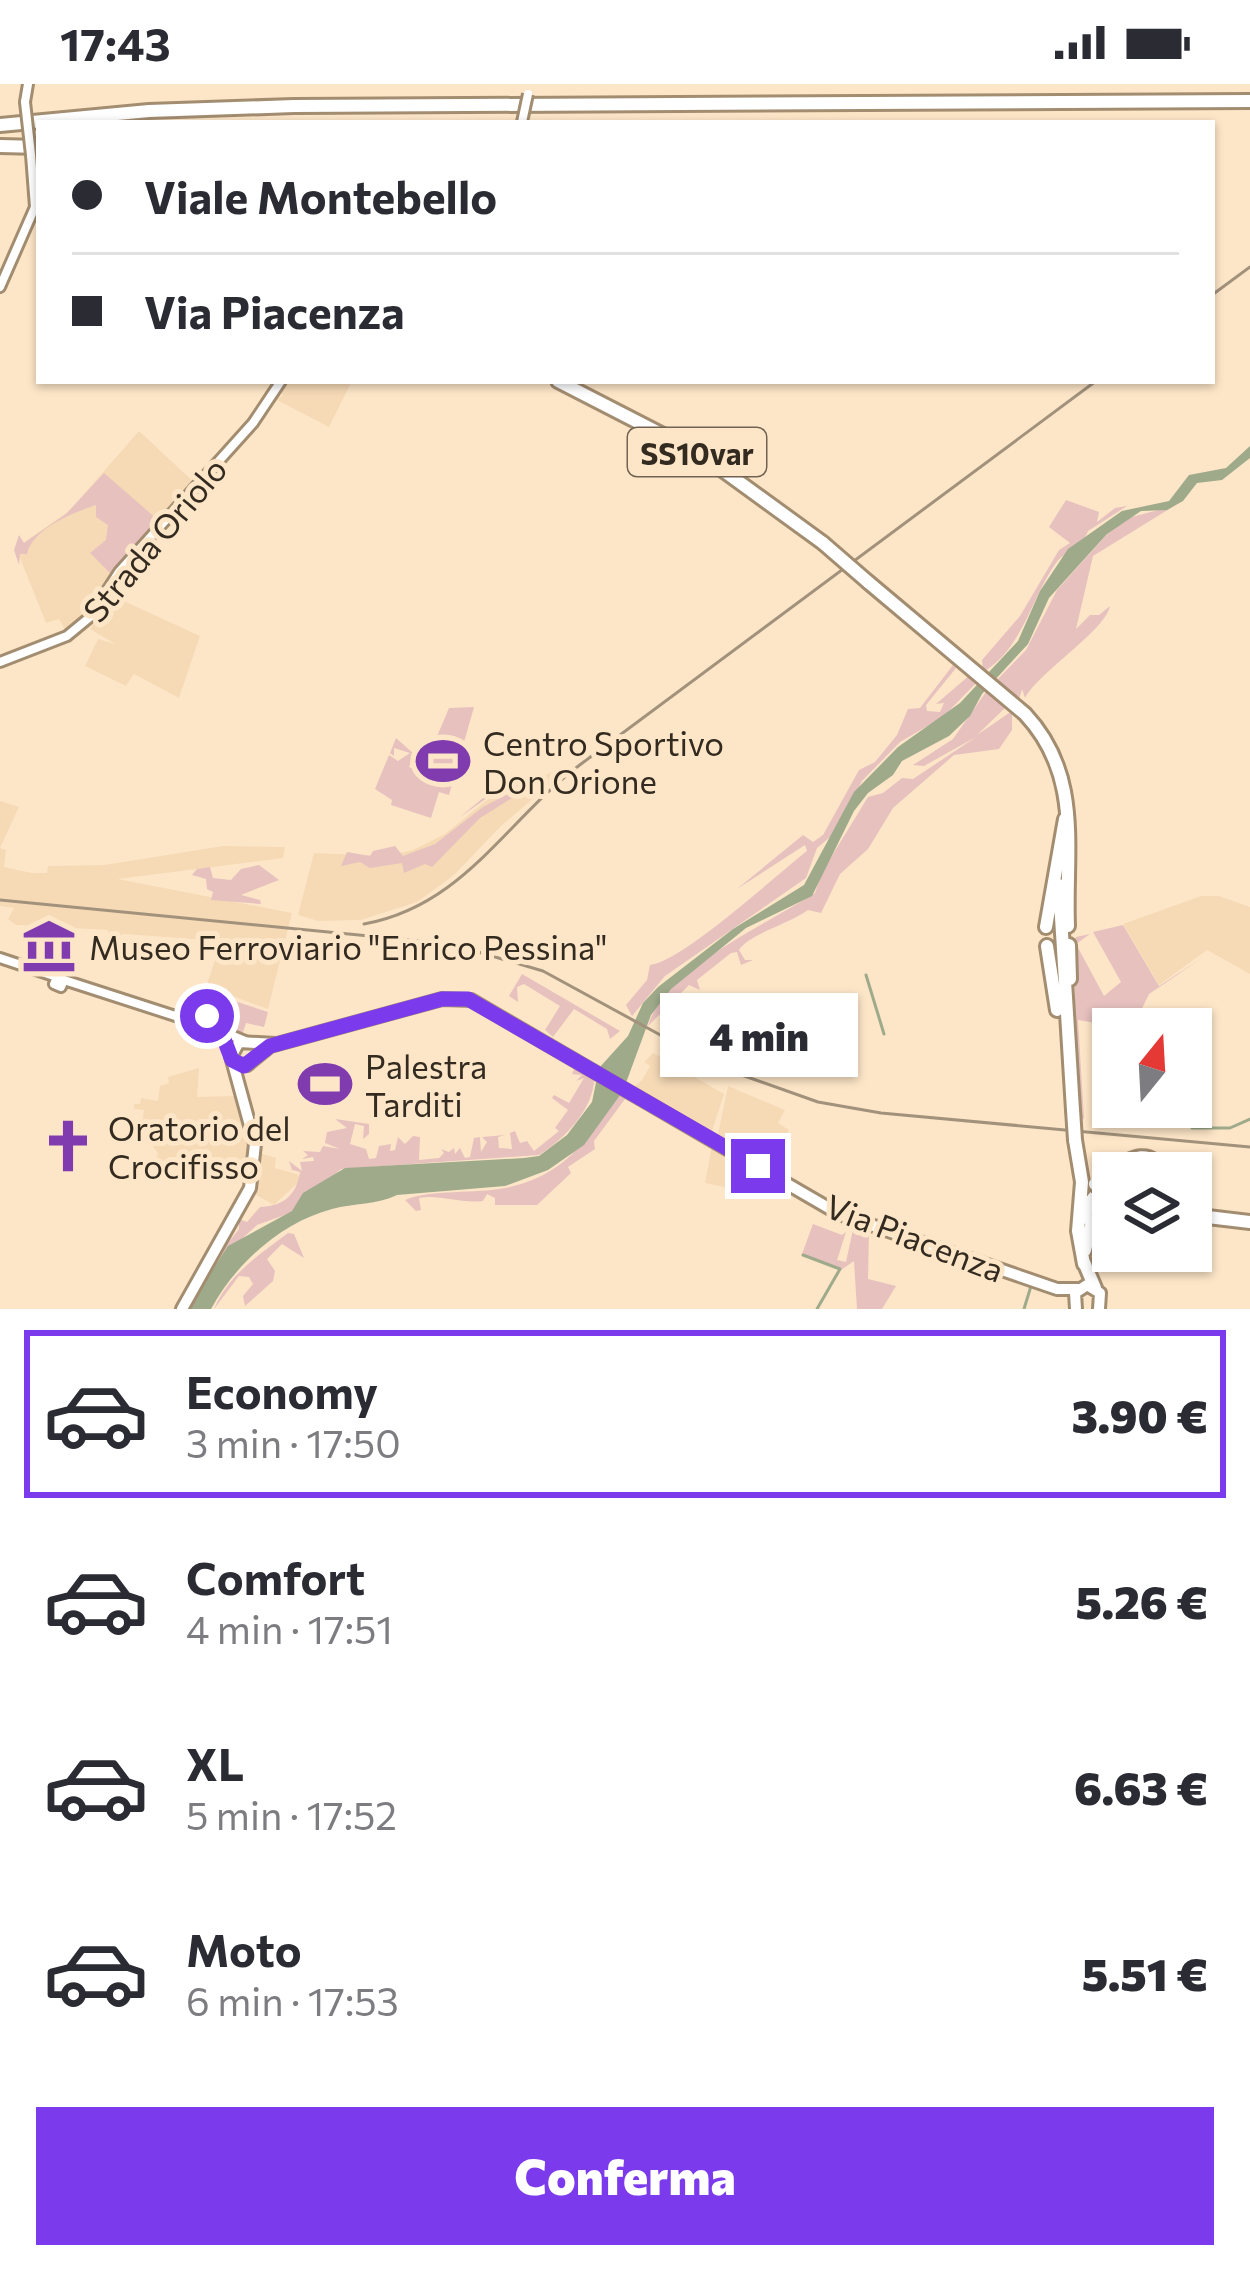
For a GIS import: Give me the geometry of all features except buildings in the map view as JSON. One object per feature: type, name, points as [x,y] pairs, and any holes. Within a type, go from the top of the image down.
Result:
[{"type":"highway","points":[[96,120],[346,110],[1250,104]]},
{"type":"highway","points":[[91,120],[274,106],[1250,104]]},
{"type":"highway","points":[[0,127],[36,124]]},
{"type":"highway","points":[[0,127],[36,125]]},
{"type":"highway","points":[[0,146],[35,151]]},
{"type":"highway","name":"SS10var","points":[[565,384],[681,442],[823,543],[957,656],[1025,714],[1056,757],[1068,812]]},
{"type":"highway","points":[[1068,812],[1058,910],[1061,964],[1080,1162],[1078,1228],[1084,1263],[1099,1300]]},
{"type":"highway","points":[[1068,812],[1068,926]]},
{"type":"highway","points":[[1046,927],[1068,812]]},
{"type":"highway","points":[[1069,945],[1069,1064]]},
{"type":"highway","points":[[1047,946],[1069,1064]]},
{"type":"highway","points":[[1080,1162],[1092,1177]]},
{"type":"highway","points":[[1084,1263],[1082,1228],[1092,1201]]},
{"type":"highway","points":[[1212,1217],[1250,1222]]},
{"type":"highway","points":[[1078,1288],[1092,1223]]},
{"type":"main road","name":"Via Piacenza","points":[[276,1044],[460,998],[849,1219],[1057,1289],[1078,1288],[1099,1300]]},
{"type":"main road","points":[[248,1043],[252,1061]]},
{"type":"main road","points":[[182,1309],[237,1204],[253,1160],[250,1127],[231,1057],[234,1045],[276,1044]]},
{"type":"main road","points":[[238,1086],[252,1061],[276,1044]]},
{"type":"main road","points":[[231,1057],[252,1061]]},
{"type":"main road","points":[[1075,1306],[1078,1288]]},
{"type":"main road","name":"Via Piacenza","points":[[1057,1289],[1075,1306]]},
{"type":"main road","points":[[1099,1300],[1115,1309]]},
{"type":"street","points":[[0,287],[35,207],[28,84]]},
{"type":"street","points":[[523,120],[529,89]]},
{"type":"street","name":"Strada Oriolo","points":[[0,662],[67,636],[90,617],[119,572],[253,422],[278,384]]},
{"type":"street","points":[[0,958],[199,1021],[248,1043]]},
{"type":"street","points":[[199,1021],[222,1034],[231,1057]]},
{"type":"shaded area","points":[[282,384],[350,384],[329,427],[273,398],[283,396],[279,390]]},
{"type":"shaded area","points":[[139,431],[196,484],[93,611],[67,633],[59,619],[46,623],[16,548],[69,511]]},
{"type":"shaded area","points":[[1250,446],[1250,458],[1222,480],[1197,483],[1183,501],[1167,510],[1141,511],[1107,534],[1049,598],[1028,644],[982,694],[970,716],[949,736],[902,761],[893,775],[868,793],[854,811],[812,896],[746,928],[671,989],[651,1015],[623,1091],[584,1145],[548,1170],[505,1186],[397,1195],[313,1215],[262,1247],[233,1276],[211,1309],[187,1309],[228,1246],[292,1211],[303,1193],[345,1168],[539,1156],[567,1135],[592,1102],[599,1068],[628,1036],[643,1003],[733,929],[804,885],[854,792],[898,747],[960,703],[1018,641],[1040,591],[1068,549],[1122,511],[1169,501],[1189,475],[1226,468]]},
{"type":"shaded area","points":[[104,473],[158,520],[113,576],[90,553],[106,540],[108,525],[96,517],[96,505],[45,529],[27,554],[20,554],[19,565],[14,550],[19,535],[24,543],[66,514]]},
{"type":"shaded area","points":[[1066,500],[1099,512],[1097,522],[1115,508],[1127,506],[1088,531],[1056,563],[1017,637],[983,672],[982,660],[1020,616],[1059,550],[1070,543],[1049,527]]},
{"type":"shaded area","points":[[1174,506],[1093,556],[1076,629],[1090,615],[1099,615],[1110,606],[1106,616],[1025,698],[1022,689],[1018,703],[994,683],[1026,650],[1057,590],[1120,520]]},
{"type":"shaded area","points":[[113,596],[200,636],[179,698],[134,674],[126,686],[85,666],[98,639],[115,644],[90,629]]},
{"type":"shaded area","points":[[953,665],[956,668],[926,705],[927,711],[940,712],[944,703],[936,704],[971,674],[979,680],[943,717],[900,742],[862,781],[836,832],[817,848],[806,878],[665,976],[632,1016],[626,1005],[647,980],[650,965],[684,949],[807,851],[805,845],[737,889],[803,835],[813,842],[823,835],[859,770],[875,762],[897,735],[908,709],[920,708]]},
{"type":"shaded area","points":[[988,689],[1006,707],[977,735],[1012,711],[1012,730],[999,749],[954,755],[893,808],[868,849],[840,874],[821,913],[808,910],[751,939],[739,950],[745,960],[753,960],[741,965],[737,952],[731,953],[697,980],[700,990],[689,985],[648,1026],[658,1005],[694,968],[815,893],[822,872],[868,797],[883,793],[902,778],[913,779],[976,737],[924,766],[913,765],[953,739]]},
{"type":"shaded area","name":"Centro Sportivo Don Orione","points":[[474,707],[449,795],[439,792],[431,818],[391,805],[392,800],[375,789],[389,755],[398,761],[410,753],[394,748],[394,756],[390,753],[396,738],[414,754],[409,767],[422,772],[449,708]]},
{"type":"shaded area","points":[[568,765],[453,876],[417,902],[361,920],[318,921],[298,915],[314,853],[387,856],[413,850],[445,834],[487,800]]},
{"type":"shaded area","points":[[534,773],[535,779],[544,778],[480,818],[432,867],[425,864],[404,873],[402,863],[341,866],[347,852],[370,856],[395,846],[403,856],[435,844],[483,807],[510,793],[513,788],[487,798],[460,817],[488,794],[510,787],[510,782],[498,778],[518,780]]},
{"type":"shaded area","points":[[0,801],[19,807],[0,848]]},
{"type":"shaded area","points":[[223,846],[285,847],[283,858],[118,879],[292,913],[268,1009],[206,987],[220,941],[124,934],[110,941],[108,930],[16,925],[8,919],[14,908],[0,906],[0,848],[6,850],[4,867],[47,873],[48,866],[104,865]]},
{"type":"shaded area","points":[[259,865],[279,880],[241,895],[261,904],[211,900],[213,892],[207,889],[206,879],[192,875],[210,867],[213,878],[231,880],[241,869]]},
{"type":"shaded area","points":[[1201,896],[1219,896],[1250,907],[1250,974],[1207,950],[1159,985],[1123,924]]},
{"type":"shaded area","points":[[1123,925],[1159,986],[1205,956],[1149,994],[1142,1008],[1092,1008],[1092,1022],[1078,1020],[1084,1118],[1079,1124],[1073,944],[1076,937],[1090,934],[1076,944],[1104,996],[1121,982],[1093,932]]},
{"type":"shaded area","points":[[522,974],[620,1031],[610,1039],[607,1029],[574,1009],[553,1037],[545,1030],[560,1006],[524,984],[517,987],[518,1002],[509,996]]},
{"type":"shaded area","points":[[204,991],[268,1012],[264,1027],[246,1023],[242,1035],[218,1025],[205,1009]]},
{"type":"shaded area","points":[[797,1013],[829,1033],[808,1065],[780,1049],[781,1035],[775,1040],[774,1028],[759,1028],[765,1021],[782,1028],[783,1033]]},
{"type":"shaded area","points":[[653,1053],[724,1094],[711,1134],[631,1090],[642,1080],[650,1066],[644,1062]]},
{"type":"shaded area","points":[[575,1067],[594,1075],[584,1111],[539,1155],[341,1169],[290,1213],[257,1225],[205,1272],[239,1229],[239,1219],[247,1222],[260,1207],[275,1205],[291,1194],[300,1172],[292,1170],[289,1161],[302,1171],[300,1162],[314,1161],[313,1157],[302,1159],[308,1155],[303,1151],[320,1152],[323,1146],[340,1149],[325,1143],[327,1132],[347,1128],[335,1119],[369,1124],[369,1134],[363,1139],[364,1126],[355,1124],[350,1144],[366,1149],[369,1159],[376,1158],[379,1146],[391,1144],[390,1151],[395,1150],[398,1137],[405,1144],[413,1136],[420,1137],[419,1160],[439,1158],[444,1153],[441,1149],[449,1152],[454,1148],[455,1154],[460,1148],[465,1158],[470,1157],[474,1138],[480,1137],[481,1152],[487,1142],[482,1137],[505,1135],[498,1137],[499,1148],[512,1149],[510,1133],[515,1131],[520,1143],[527,1141],[534,1151],[559,1131],[555,1128],[568,1110],[552,1098],[569,1103],[584,1078],[576,1081],[582,1075],[572,1074]]},
{"type":"shaded area","points":[[199,1068],[197,1097],[235,1096],[248,1149],[237,1184],[223,1180],[226,1165],[198,1157],[191,1172],[155,1162],[158,1153],[141,1132],[144,1110],[134,1109],[134,1104],[140,1104],[141,1098],[158,1101],[160,1086],[169,1083],[168,1077]]},
{"type":"shaded area","points":[[612,1086],[610,1096],[617,1090],[629,1094],[712,1145],[625,1099],[594,1141],[595,1149],[568,1167],[571,1173],[537,1205],[495,1205],[495,1198],[487,1194],[483,1201],[474,1202],[419,1198],[421,1210],[416,1211],[405,1200],[427,1194],[505,1188],[557,1167],[588,1135]]},
{"type":"shaded area","points":[[728,1086],[785,1110],[778,1123],[789,1130],[771,1162],[760,1156],[756,1162],[717,1139]]},
{"type":"shaded area","points":[[712,1146],[755,1168],[747,1192],[705,1183]]},
{"type":"shaded area","points":[[260,1153],[276,1158],[275,1168],[297,1174],[301,1180],[274,1205],[251,1192]]},
{"type":"shaded area","points":[[813,1224],[842,1235],[846,1232],[837,1260],[846,1262],[854,1225],[869,1230],[868,1279],[896,1286],[882,1309],[857,1309],[854,1261],[841,1270],[802,1254]]},
{"type":"shaded area","points":[[288,1233],[294,1234],[304,1258],[282,1244],[267,1259],[275,1271],[273,1281],[245,1306],[243,1296],[253,1284],[249,1277],[239,1276],[214,1309],[236,1275]]},
{"type":"waterway","points":[[866,975],[884,1034]]},
{"type":"waterway","points":[[1212,1128],[1230,1128],[1250,1119]]},
{"type":"waterway","points":[[803,1255],[840,1269],[817,1309]]},
{"type":"waterway","points":[[1024,1309],[1031,1286]]},
{"type":"railway","points":[[1215,293],[1250,267]]},
{"type":"railway","points":[[364,924],[399,914],[457,880],[581,764],[1092,384]]},
{"type":"railway","points":[[0,900],[451,944],[543,971],[719,1067],[818,1102],[881,1113],[1250,1147]]},
{"type":"place","name":"Centro Sportivo Don Orione","points":[[443,761]]},
{"type":"place","name":"Museo Ferroviario \"Enrico Pessina\"","points":[[49,946]]},
{"type":"place","name":"Palestra Tarditi","points":[[325,1084]]},
{"type":"place","name":"Oratorio del Crocifisso","points":[[68,1146]]},
{"type":"route","points":[[207,1016],[202,1024],[222,1034],[232,1060],[244,1066],[270,1046],[442,999],[468,999],[758,1166]]}]
